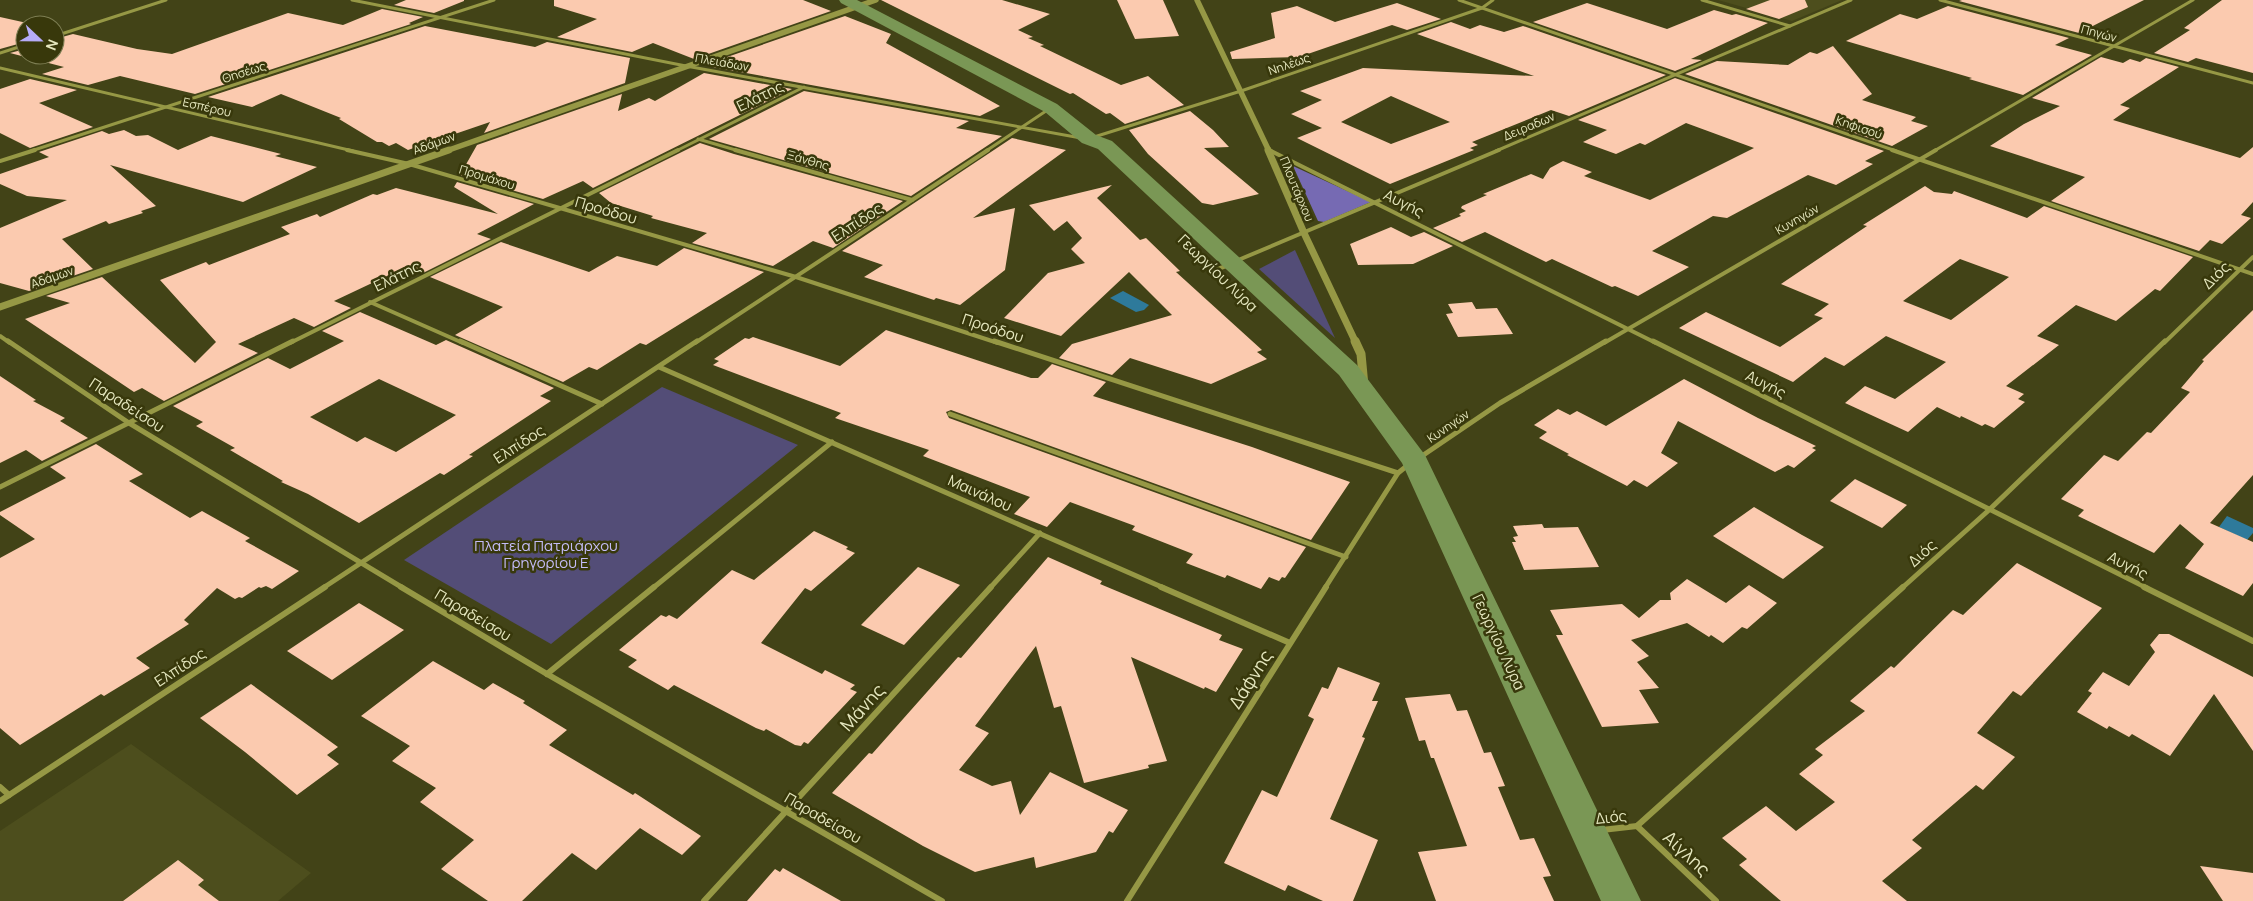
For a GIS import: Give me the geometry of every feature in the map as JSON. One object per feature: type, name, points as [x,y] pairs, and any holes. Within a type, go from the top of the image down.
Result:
[{"type":"main road","name":"Γεωργίου Λύρα","points":[[852,3],[1051,108],[1089,139],[1088,149],[1224,267],[1322,371],[1364,391],[1406,467],[1621,901]]},
{"type":"street","points":[[65,33],[166,0]]},
{"type":"street","name":"Πλειάδων","points":[[352,0],[686,66],[1089,139]]},
{"type":"street","name":"Θησέως","points":[[0,161],[494,0]]},
{"type":"street","name":"Αδάμων","points":[[0,307],[686,66],[852,3],[876,0]]},
{"type":"street","name":"Πλουτάρχου","points":[[1197,0],[1268,149],[1304,233],[1361,354],[1365,378],[1364,391]]},
{"type":"street","name":"Κηφισού","points":[[1459,0],[2253,274]]},
{"type":"street","name":"Νηλέως","points":[[1089,139],[1241,91],[1482,8],[1492,0]]},
{"type":"street","points":[[1702,0],[1790,26]]},
{"type":"street","name":"Δειραδων","points":[[1224,267],[1851,0]]},
{"type":"street","name":"Πηγών","points":[[1940,0],[2253,82]]},
{"type":"street","name":"Κυνηγών","points":[[1406,467],[1500,403],[2193,0]]},
{"type":"street","points":[[0,54],[15,49]]},
{"type":"street","name":"Εσπέρου","points":[[0,68],[409,164]]},
{"type":"street","name":"Ελάτης","points":[[0,487],[805,87]]},
{"type":"street","name":"Ελπίδος","points":[[0,800],[1051,108]]},
{"type":"street","name":"Ξάνθης","points":[[698,139],[912,200]]},
{"type":"street","name":"Αυγής","points":[[1268,149],[2253,641]]},
{"type":"street","name":"Προμάχου","points":[[409,164],[558,209]]},
{"type":"street","name":"Προόδου","points":[[558,209],[796,277],[1406,467]]},
{"type":"street","name":"Διός","points":[[1588,832],[1637,826],[1989,510],[2253,257]]},
{"type":"street","points":[[370,302],[602,404]]},
{"type":"street","name":"Παραδείσου","points":[[0,336],[129,423],[361,563],[547,674],[942,901]]},
{"type":"street","name":"Μαινάλου","points":[[659,367],[1290,643]]},
{"type":"street","points":[[950,414],[1346,556]]},
{"type":"street","points":[[547,674],[832,442]]},
{"type":"street","name":"Δάφνης","points":[[1127,901],[1290,643],[1406,467]]},
{"type":"street","name":"Μάνης","points":[[704,901],[1040,533]]},
{"type":"street","points":[[0,787],[9,795]]},
{"type":"street","name":"Αίγλης","points":[[1637,826],[1716,901]]},
{"type":"shaded area","points":[[1718,0],[1842,0],[1792,21]]},
{"type":"shaded area","points":[[1293,166],[1371,202],[1324,222],[1318,221]]},
{"type":"shaded area","points":[[131,744],[311,873],[278,901],[0,901],[0,831]]},
{"type":"green space","points":[[1295,250],[1335,338],[1259,269]]},
{"type":"green space","name":"Πλατεία Πατριάρχου Γρηγορίου Ε","points":[[662,387],[798,445],[551,644],[404,560]]},
{"type":"water","points":[[1123,291],[1149,305],[1144,310],[1136,312],[1110,298]]},
{"type":"water","points":[[2227,516],[2253,528],[2253,533],[2247,540],[2219,527]]},
{"type":"building","points":[[406,0],[464,1],[434,13],[394,5]]},
{"type":"building","points":[[554,0],[803,0],[831,11],[694,59],[653,43],[632,52],[557,37],[597,19],[554,6]]},
{"type":"building","points":[[881,0],[1002,0],[1050,14],[1018,30],[1033,37],[1028,38],[1044,45],[1040,46],[1121,85],[1148,76],[1184,105],[1125,124],[1110,113],[1106,114],[1073,93],[1070,94]]},
{"type":"building","points":[[1117,0],[1163,0],[1179,36],[1135,39]]},
{"type":"building","points":[[1770,0],[1805,0],[1808,7],[1779,19],[1746,9]]},
{"type":"building","points":[[2144,0],[2079,33],[1959,1]]},
{"type":"building","points":[[2222,0],[2253,0],[2253,73],[2196,58],[2188,62],[2154,53],[2190,30],[2184,28]]},
{"type":"building","points":[[1397,3],[1441,19],[1407,30],[1392,25],[1299,57],[1232,59],[1230,52],[1275,38],[1271,13],[1297,6],[1335,22]]},
{"type":"building","points":[[1587,3],[1667,29],[1714,10],[1768,23],[1691,59],[1702,60],[1675,71],[1533,22]]},
{"type":"building","points":[[1948,6],[2069,38],[2055,45],[2092,55],[2023,95],[1846,41],[1900,14],[1917,19]]},
{"type":"building","points":[[382,9],[423,17],[409,23],[411,24],[195,94],[120,76],[88,85],[42,74],[64,67],[56,65],[65,65],[65,36],[73,34],[137,49],[172,54],[288,13],[343,25]]},
{"type":"building","points":[[845,16],[891,34],[886,43],[1000,106],[980,116],[713,67],[707,64]]},
{"type":"building","points":[[0,17],[15,20],[15,45],[0,49]]},
{"type":"building","points":[[1451,22],[1470,29],[1480,25],[1504,32],[1523,26],[1666,75],[1569,116],[1551,110],[1472,142],[1478,145],[1470,148],[1474,150],[1390,184],[1297,138],[1322,128],[1291,114],[1322,100],[1300,91],[1363,68],[1534,76],[1417,34]],"holes":[[[1391,96],[1450,122],[1391,144],[1341,122]]]},
{"type":"building","points":[[425,26],[535,47],[547,42],[630,58],[625,83],[484,133],[490,122],[408,150],[396,143],[389,146],[382,142],[377,142],[339,119],[341,118],[281,94],[252,107],[208,97]]},
{"type":"building","points":[[1833,46],[1872,94],[1862,100],[1916,117],[1911,121],[1928,126],[1892,146],[1685,74],[1717,61],[1788,65],[1810,52],[1817,54]]},
{"type":"building","points":[[2101,57],[2123,63],[2130,59],[2140,62],[2146,58],[2179,67],[2120,105],[2130,108],[2113,120],[2240,158],[2253,147],[2253,202],[2241,215],[2251,218],[2222,244],[2210,240],[2199,251],[2051,201],[2085,177],[1990,146],[2024,124],[2060,106],[2032,98]]},
{"type":"building","points":[[704,73],[792,89],[593,188],[583,181],[543,199],[460,175],[477,145],[622,94],[618,111],[649,98],[655,101]]},
{"type":"building","points":[[1675,78],[1884,151],[1865,161],[1873,164],[1836,185],[1808,175],[1727,218],[1713,216],[1652,251],[1689,267],[1638,296],[1615,286],[1612,287],[1552,259],[1546,262],[1485,232],[1462,242],[1433,228],[1461,216],[1459,214],[1466,211],[1461,208],[1462,206],[1487,195],[1483,194],[1531,174],[1543,179],[1550,168],[1563,161],[1592,172],[1584,176],[1650,200],[1754,148],[1686,123],[1645,145],[1640,143],[1616,154],[1583,142],[1607,130],[1578,120]]},
{"type":"building","points":[[30,79],[77,90],[39,103],[93,127],[30,148],[0,133],[0,89]]},
{"type":"building","points":[[804,91],[969,121],[956,128],[1002,136],[911,196],[709,139]]},
{"type":"building","points":[[1190,111],[1213,130],[1229,147],[1204,148],[1259,194],[1213,205],[1202,203],[1148,154],[1129,130]]},
{"type":"building","points":[[124,130],[136,136],[148,135],[178,150],[211,136],[281,154],[275,156],[317,167],[243,202],[110,165],[156,206],[141,211],[143,213],[109,224],[106,221],[62,239],[93,269],[29,291],[0,283],[0,228],[67,200],[27,196],[0,184],[0,174],[49,157],[39,152],[102,131],[109,134]]},
{"type":"building","points":[[1012,138],[1066,150],[973,218],[1015,208],[1005,270],[960,305],[936,298],[934,300],[864,277],[883,265],[842,251]]},
{"type":"building","points":[[700,143],[903,201],[833,248],[813,241],[773,266],[692,243],[707,233],[651,218],[653,216],[611,203],[599,193]]},
{"type":"building","points":[[457,182],[534,204],[477,234],[491,239],[421,274],[406,267],[334,301],[351,308],[314,327],[294,318],[238,344],[258,353],[164,401],[142,388],[134,392],[25,319],[70,303],[46,296],[102,277],[195,363],[216,342],[160,280],[206,262],[209,265],[290,234],[281,227],[317,214],[320,217],[373,194],[377,195],[396,188],[498,214],[454,187]]},
{"type":"building","points":[[1112,185],[1097,198],[1140,240],[1146,238],[1180,271],[1176,272],[1262,350],[1257,352],[1267,359],[1211,384],[1130,358],[1112,375],[1059,358],[1072,344],[1172,315],[1129,272],[1061,336],[1004,318],[1048,273],[1085,263],[1071,249],[1082,238],[1067,221],[1054,231],[1029,205]]},
{"type":"building","points":[[1925,186],[1934,192],[1952,194],[1954,191],[2027,218],[2044,206],[2193,257],[2160,291],[2155,289],[2116,321],[2076,305],[2037,336],[2059,345],[2006,386],[2024,394],[2018,399],[2025,402],[1994,428],[1985,424],[1982,426],[1961,416],[1960,418],[1937,407],[1908,432],[1845,403],[1865,386],[1895,399],[1946,362],[1886,336],[1844,366],[1825,357],[1793,382],[1679,328],[1706,312],[1780,347],[1823,318],[1814,315],[1829,304],[1781,284],[1867,226],[1863,225]],"holes":[[[1960,259],[2009,277],[1951,320],[1903,301]]]},
{"type":"building","points":[[1391,227],[1411,237],[1424,232],[1453,246],[1413,264],[1358,265],[1350,244]]},
{"type":"building","points":[[501,242],[589,272],[617,256],[657,266],[684,248],[764,272],[646,345],[640,343],[597,370],[589,367],[563,382],[455,335],[503,307],[430,277]]},
{"type":"building","points":[[1472,302],[1476,309],[1497,308],[1513,334],[1458,337],[1446,314],[1453,313],[1448,304]]},
{"type":"building","points":[[2253,310],[2253,475],[2210,523],[2253,542],[2253,583],[2243,596],[2185,568],[2204,544],[2180,524],[2154,553],[2078,516],[2084,510],[2061,499],[2104,455],[2118,461],[2147,432],[2151,433],[2190,392],[2181,388],[2204,361],[2202,360]]},
{"type":"building","points":[[360,312],[436,345],[446,340],[554,388],[540,396],[551,401],[469,455],[473,456],[444,475],[440,473],[359,523],[308,494],[281,482],[283,481],[230,450],[235,448],[196,426],[203,422],[173,406],[268,358],[290,369],[344,341],[322,331]],"holes":[[[379,379],[456,415],[396,452],[365,437],[357,442],[310,417]]]},
{"type":"building","points":[[886,330],[1031,378],[1038,378],[1052,364],[1106,382],[1093,396],[1252,447],[1350,482],[1311,540],[951,410],[946,412],[949,418],[1306,547],[1285,578],[1282,577],[1279,581],[1269,577],[1261,589],[1227,575],[1225,578],[1186,563],[1193,554],[1132,530],[1135,526],[1070,502],[1047,527],[1014,514],[1030,497],[923,456],[929,450],[835,418],[841,413],[713,365],[719,361],[714,359],[745,338],[753,337],[840,366]]},
{"type":"building","points":[[0,376],[36,400],[33,401],[65,418],[60,421],[88,438],[42,461],[26,450],[0,463]]},
{"type":"building","points":[[1684,379],[1816,446],[1812,448],[1816,450],[1794,468],[1788,465],[1775,472],[1678,421],[1661,453],[1678,463],[1647,487],[1634,480],[1627,486],[1567,455],[1569,454],[1539,438],[1547,432],[1534,425],[1558,409],[1570,415],[1577,411],[1606,426]]},
{"type":"building","points":[[96,444],[143,474],[129,481],[190,518],[202,511],[250,538],[245,541],[299,571],[272,589],[266,586],[259,587],[242,598],[235,599],[217,588],[184,620],[189,624],[136,658],[150,668],[104,696],[101,694],[20,745],[0,728],[0,558],[35,539],[0,515],[0,512],[66,478],[50,467]]},
{"type":"building","points":[[1855,479],[1907,505],[1882,528],[1830,501]]},
{"type":"building","points":[[1754,507],[1824,547],[1783,579],[1713,536]]},
{"type":"building","points":[[1542,524],[1544,528],[1578,527],[1599,567],[1524,570],[1512,542],[1516,542],[1513,537],[1518,536],[1513,526]]},
{"type":"building","points":[[814,531],[848,547],[846,549],[855,553],[811,591],[805,588],[761,643],[822,674],[825,670],[855,685],[850,689],[857,692],[808,744],[804,742],[801,746],[795,745],[766,729],[764,731],[756,728],[674,685],[668,690],[628,667],[637,660],[619,650],[661,615],[666,617],[669,615],[677,619],[732,570],[754,580]]},
{"type":"building","points":[[1048,557],[1102,581],[1100,584],[1222,635],[1219,640],[1243,649],[1216,692],[1205,687],[1204,689],[1131,657],[1167,761],[1148,765],[1149,768],[1084,783],[1061,706],[1054,708],[1036,646],[975,726],[989,733],[959,770],[992,786],[1011,781],[1020,815],[1050,772],[1128,810],[1113,833],[1109,831],[1096,852],[1036,868],[1034,857],[975,872],[923,846],[832,793],[869,753],[872,754],[958,657],[961,658]]},
{"type":"building","points":[[2017,563],[2102,608],[2021,696],[2013,691],[1977,733],[2015,757],[1983,790],[1976,785],[1912,840],[1922,848],[1882,881],[1907,901],[1781,901],[1739,865],[1747,859],[1722,838],[1766,806],[1796,831],[1835,802],[1799,774],[1823,755],[1815,749],[1865,711],[1850,701],[1891,666],[1894,668],[1953,610],[1963,615]]},
{"type":"building","points":[[918,567],[960,585],[904,645],[861,625]]},
{"type":"building","points":[[1687,579],[1726,603],[1749,585],[1777,603],[1747,629],[1742,627],[1723,643],[1711,635],[1709,637],[1687,623],[1631,640],[1649,656],[1637,662],[1659,688],[1639,690],[1659,723],[1602,727],[1556,635],[1563,635],[1550,610],[1622,604],[1639,618],[1660,600],[1671,600],[1670,593]]},
{"type":"building","points":[[359,603],[404,630],[332,680],[287,651]]},
{"type":"building","points":[[2159,634],[2169,634],[2253,677],[2253,751],[2214,694],[2170,756],[2132,734],[2129,737],[2109,726],[2107,729],[2077,712],[2092,693],[2088,691],[2103,672],[2129,686],[2155,652],[2150,645]]},
{"type":"building","points":[[433,661],[484,690],[493,683],[525,701],[523,703],[567,730],[549,745],[633,795],[635,793],[701,836],[682,855],[640,828],[596,870],[572,853],[522,901],[488,901],[441,869],[474,840],[420,802],[436,788],[392,761],[410,746],[361,716]]},
{"type":"building","points":[[1338,667],[1380,683],[1372,701],[1378,701],[1362,737],[1365,738],[1330,819],[1378,840],[1353,901],[1323,901],[1288,885],[1285,891],[1224,863],[1262,790],[1277,797],[1314,719],[1308,716],[1322,687],[1328,689]]},
{"type":"building","points":[[251,684],[338,747],[327,755],[339,764],[297,795],[200,718]]},
{"type":"building","points":[[1450,694],[1457,711],[1467,710],[1484,753],[1491,752],[1505,786],[1498,787],[1520,840],[1534,838],[1551,876],[1543,877],[1554,901],[1436,901],[1418,852],[1467,846],[1434,758],[1431,758],[1425,740],[1419,741],[1405,698]]},
{"type":"building","points":[[178,860],[204,880],[198,885],[219,901],[123,901]]},
{"type":"building","points":[[2200,866],[2253,873],[2253,901],[2223,901]]},
{"type":"building","points":[[783,868],[841,901],[747,901],[775,869],[780,872]]}]
